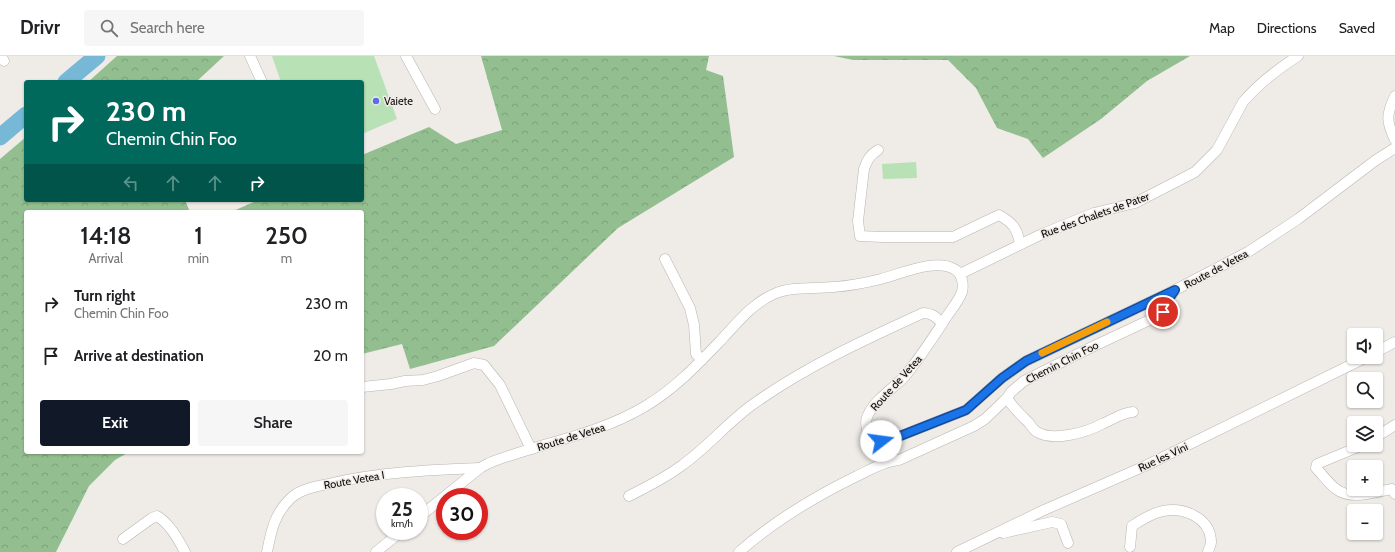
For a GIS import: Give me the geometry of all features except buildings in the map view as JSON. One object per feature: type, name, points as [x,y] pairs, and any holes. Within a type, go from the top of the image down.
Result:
[{"type":"street","points":[[250,56],[261,80]]},
{"type":"street","points":[[406,56],[435,109]]},
{"type":"street","name":"Rue des Chalets de Pater","points":[[960,274],[1020,244],[1094,213],[1135,203],[1195,172],[1217,150],[1243,102],[1248,96],[1268,77],[1298,56]]},
{"type":"street","points":[[1395,96],[1390,107],[1388,119],[1389,126],[1395,140]]},
{"type":"street","name":"Route de Vetea","points":[[480,468],[496,460],[608,425],[625,418],[664,395],[702,360],[753,307],[762,300],[777,293],[793,290],[848,286],[917,268],[935,265],[953,268],[960,274],[963,284],[962,292],[957,302],[915,364],[872,408],[868,415],[866,427],[872,436],[876,440],[890,440],[966,410],[1002,378],[1026,361],[1222,266],[1272,237],[1376,160],[1395,148]]},
{"type":"street","points":[[878,150],[866,161],[864,169],[858,221],[860,236],[953,237],[999,216],[1013,224],[1018,234],[1020,244]]},
{"type":"street","points":[[665,259],[690,308],[694,324],[696,354],[702,360]]},
{"type":"street","name":"Chemin Chin Foo","points":[[739,552],[762,532],[818,496],[879,465],[892,460],[899,460],[974,426],[985,419],[1007,398],[1011,392],[1034,375],[1158,316],[1163,312],[1166,303],[1175,290]]},
{"type":"street","points":[[629,496],[655,483],[681,466],[751,406],[780,386],[822,362],[923,313],[930,313],[942,323]]},
{"type":"street","points":[[1383,348],[1395,342]]},
{"type":"street","points":[[364,387],[423,380],[474,363],[479,363],[484,365],[500,385],[531,449]]},
{"type":"street","name":"Rue les Vini","points":[[957,552],[1050,507],[1145,466],[1353,364]]},
{"type":"street","points":[[1007,398],[1014,409],[1037,432],[1049,435],[1065,436],[1080,433],[1093,429],[1125,413],[1133,412]]},
{"type":"street","points":[[1383,433],[1395,425]]},
{"type":"street","points":[[1347,452],[1317,464],[1316,468],[1336,489],[1348,495],[1361,495],[1392,489],[1395,494]]},
{"type":"street","points":[[428,510],[480,468]]},
{"type":"street","name":"Route Vetea I","points":[[267,552],[275,518],[290,498],[300,492],[347,479],[378,474],[429,469],[480,468]]},
{"type":"street","points":[[1130,547],[1132,526],[1162,511],[1178,510],[1192,514],[1203,522],[1212,541],[1208,552]]},
{"type":"street","points":[[122,539],[157,516],[164,520],[186,552]]},
{"type":"street","points":[[993,535],[1052,522],[1061,524],[1068,543]]},
{"type":"street","points":[[376,552],[391,540]]},
{"type":"green space","points":[[117,56],[224,56],[198,80],[90,80]]},
{"type":"green space","name":"Vaiete","points":[[272,56],[374,56],[397,119],[364,133],[364,80],[280,80]]},
{"type":"green space","points":[[481,56],[709,56],[706,70],[723,76],[734,157],[618,228],[494,346],[410,369],[402,344],[364,354],[364,210],[236,210],[254,202],[364,202],[364,154],[429,127],[456,144],[502,130]]},
{"type":"green space","points":[[834,56],[1190,56],[1147,81],[1101,119],[1043,158],[1028,139],[997,128],[976,88],[948,60],[853,60]]},
{"type":"green space","points":[[24,139],[24,202],[186,202],[189,210],[24,210],[24,454],[126,454],[115,460],[89,486],[56,552],[0,552],[0,159]]},
{"type":"green space","points":[[916,162],[917,178],[883,179],[882,164]]},
{"type":"waterway","points":[[68,80],[97,56]]},
{"type":"waterway","points":[[0,137],[24,117]]},
{"type":"slow traffic","points":[[1042,353],[1107,322]]},
{"type":"place","name":"Vaiete","points":[[376,101]]},
{"type":"route","points":[[881,441],[890,440],[966,410],[976,402],[986,390],[1026,361],[1175,290],[1166,303],[1163,312]]}]
